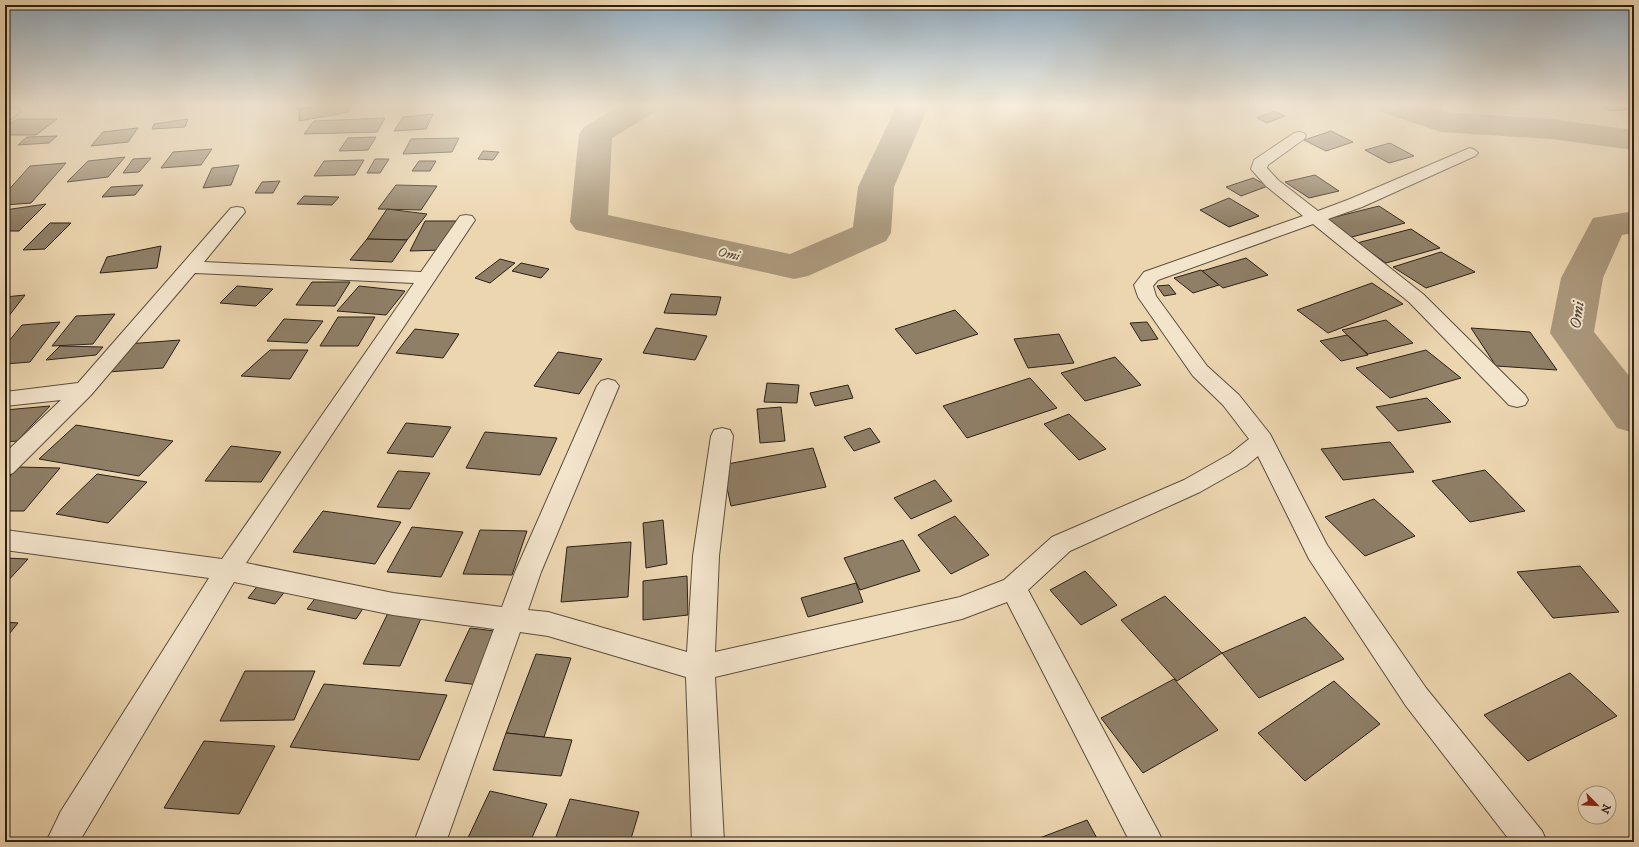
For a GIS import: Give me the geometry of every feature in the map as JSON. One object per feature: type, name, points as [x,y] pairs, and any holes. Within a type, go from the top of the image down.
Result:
[{"type":"street","points":[[1287,145],[1260,163],[1260,169],[1272,183],[1416,298],[1517,400]]},
{"type":"street","points":[[1470,153],[1356,203],[1152,276],[1143,285],[1147,297],[1200,371],[1231,400],[1262,440],[1318,552],[1416,696],[1531,842]]},
{"type":"street","points":[[5,467],[84,390],[237,212]]},
{"type":"street","points":[[62,842],[72,822],[228,570],[466,220]]},
{"type":"street","points":[[189,267],[428,278]]},
{"type":"street","points":[[430,842],[510,619],[531,565],[608,386]]},
{"type":"street","points":[[5,399],[84,390]]},
{"type":"street","points":[[708,842],[700,668],[706,556],[722,436]]},
{"type":"street","points":[[5,540],[228,570],[393,604],[548,624],[700,668],[962,608],[1012,588],[1061,544],[1192,486],[1238,460],[1262,440]]},
{"type":"street","points":[[1012,588],[1147,842]]},
{"type":"building","points":[[343,145],[371,145],[368,150],[339,151]]},
{"type":"building","points":[[408,145],[456,145],[452,152],[403,154]]},
{"type":"building","points":[[1313,145],[1345,145],[1326,151]]},
{"type":"building","points":[[1385,145],[1393,145],[1414,156],[1389,163],[1365,150]]},
{"type":"building","points":[[212,149],[201,165],[161,168],[173,152]]},
{"type":"building","points":[[483,151],[499,152],[493,160],[478,159]]},
{"type":"building","points":[[125,157],[108,177],[67,182],[88,161]]},
{"type":"building","points":[[151,158],[139,172],[123,173],[133,159]]},
{"type":"building","points":[[375,159],[389,159],[380,173],[367,173]]},
{"type":"building","points":[[364,160],[355,175],[314,176],[324,161]]},
{"type":"building","points":[[419,161],[436,161],[430,171],[412,171]]},
{"type":"building","points":[[66,163],[31,203],[5,205],[5,194],[30,166]]},
{"type":"building","points":[[239,165],[231,185],[203,188],[212,168]]},
{"type":"building","points":[[1315,175],[1339,191],[1309,198],[1285,182]]},
{"type":"building","points":[[1253,178],[1268,186],[1241,196],[1226,187]]},
{"type":"building","points":[[280,181],[273,193],[255,193],[262,182]]},
{"type":"building","points":[[143,185],[135,195],[102,197],[111,187]]},
{"type":"building","points":[[396,185],[437,186],[421,210],[378,209]]},
{"type":"building","points":[[304,196],[339,197],[332,205],[297,204]]},
{"type":"building","points":[[1229,198],[1259,216],[1229,227],[1200,210]]},
{"type":"building","points":[[46,204],[19,231],[5,231],[5,210]]},
{"type":"building","points":[[1379,206],[1405,223],[1348,238],[1323,220]]},
{"type":"building","points":[[387,209],[427,214],[407,240],[367,239]]},
{"type":"building","points":[[425,221],[456,221],[442,250],[410,251]]},
{"type":"building","points":[[50,223],[71,223],[45,249],[23,250]]},
{"type":"building","points":[[1411,229],[1440,248],[1386,263],[1357,243]]},
{"type":"building","points":[[367,239],[407,240],[392,262],[350,260]]},
{"type":"building","points":[[161,246],[157,268],[100,273],[107,257]]},
{"type":"building","points":[[1441,252],[1475,272],[1426,288],[1393,267]]},
{"type":"building","points":[[1246,258],[1268,275],[1223,288],[1202,271]]},
{"type":"building","points":[[500,259],[515,263],[490,283],[475,278]]},
{"type":"building","points":[[521,263],[549,269],[541,278],[512,271]]},
{"type":"building","points":[[1201,270],[1219,285],[1193,293],[1174,278]]},
{"type":"building","points":[[312,282],[350,282],[335,306],[296,305]]},
{"type":"building","points":[[1372,283],[1403,304],[1328,333],[1297,310]]},
{"type":"building","points":[[1169,285],[1176,294],[1164,296],[1157,286]]},
{"type":"building","points":[[237,286],[273,289],[256,306],[220,303]]},
{"type":"building","points":[[359,286],[405,291],[386,315],[337,311]]},
{"type":"building","points":[[671,294],[721,297],[716,315],[664,313]]},
{"type":"building","points":[[25,295],[5,321],[5,297]]},
{"type":"building","points":[[955,310],[978,334],[916,354],[895,329]]},
{"type":"building","points":[[115,314],[93,344],[52,346],[76,316]]},
{"type":"building","points":[[338,317],[375,317],[358,346],[320,346]]},
{"type":"building","points":[[284,319],[323,321],[307,343],[267,341]]},
{"type":"building","points":[[1386,320],[1413,343],[1368,354],[1342,330]]},
{"type":"building","points":[[60,322],[30,362],[5,364],[5,346],[22,325]]},
{"type":"building","points":[[1147,322],[1158,339],[1141,341],[1130,323]]},
{"type":"building","points":[[656,328],[707,336],[695,360],[643,353]]},
{"type":"building","points":[[1471,328],[1530,332],[1557,370],[1496,366]]},
{"type":"building","points":[[415,329],[459,334],[443,358],[396,353]]},
{"type":"building","points":[[1059,334],[1074,363],[1028,368],[1014,339]]},
{"type":"building","points":[[1347,335],[1368,355],[1341,361],[1320,341]]},
{"type":"building","points":[[180,340],[163,368],[108,372],[127,344]]},
{"type":"building","points":[[60,346],[103,347],[96,355],[46,360]]},
{"type":"building","points":[[270,350],[308,350],[290,379],[241,376]]},
{"type":"building","points":[[1426,350],[1461,378],[1390,398],[1356,368]]},
{"type":"building","points":[[558,352],[602,359],[579,394],[534,386]]},
{"type":"building","points":[[1115,357],[1141,385],[1085,401],[1061,373]]},
{"type":"building","points":[[1030,378],[1057,408],[967,438],[943,406]]},
{"type":"building","points":[[767,383],[799,385],[797,403],[764,402]]},
{"type":"building","points":[[848,385],[853,398],[815,406],[810,393]]},
{"type":"building","points":[[1427,398],[1451,422],[1398,431],[1376,407]]},
{"type":"building","points":[[50,406],[17,441],[5,442],[5,410]]},
{"type":"building","points":[[781,407],[785,441],[760,443],[757,409]]},
{"type":"building","points":[[1069,414],[1106,449],[1079,460],[1044,424]]},
{"type":"building","points":[[406,423],[451,427],[433,457],[387,453]]},
{"type":"building","points":[[76,425],[173,441],[139,476],[39,459]]},
{"type":"building","points":[[870,428],[880,442],[854,451],[844,437]]},
{"type":"building","points":[[485,432],[557,438],[540,475],[466,468]]},
{"type":"building","points":[[1390,442],[1414,472],[1343,480],[1321,449]]},
{"type":"building","points":[[231,446],[281,452],[261,482],[205,481]]},
{"type":"building","points":[[813,448],[826,487],[731,506],[722,465]]},
{"type":"building","points":[[18,467],[60,468],[24,511],[5,511],[5,482]]},
{"type":"building","points":[[1485,470],[1525,511],[1470,522],[1432,481]]},
{"type":"building","points":[[398,471],[430,473],[410,509],[377,507]]},
{"type":"building","points":[[97,474],[147,482],[108,523],[56,514]]},
{"type":"building","points":[[935,480],[952,501],[911,519],[894,498]]},
{"type":"building","points":[[1374,499],[1415,536],[1365,556],[1325,517]]},
{"type":"building","points":[[323,511],[401,522],[375,564],[293,552]]},
{"type":"building","points":[[955,516],[989,555],[951,574],[918,535]]},
{"type":"building","points":[[663,520],[667,564],[646,568],[643,523]]},
{"type":"building","points":[[412,527],[463,532],[441,577],[387,572]]},
{"type":"building","points":[[480,530],[527,531],[512,575],[463,574]]},
{"type":"building","points":[[903,540],[920,571],[860,590],[844,558]]},
{"type":"building","points":[[631,542],[628,597],[561,602],[567,547]]},
{"type":"building","points":[[5,558],[28,559],[5,584]]},
{"type":"building","points":[[1580,566],[1619,612],[1553,618],[1517,572]]},
{"type":"building","points":[[1085,571],[1117,605],[1081,625],[1050,590]]},
{"type":"building","points":[[687,576],[688,615],[643,620],[643,581]]},
{"type":"building","points":[[263,579],[290,585],[275,604],[248,598]]},
{"type":"building","points":[[856,583],[863,602],[808,617],[801,598]]},
{"type":"building","points":[[320,592],[368,601],[356,619],[307,609]]},
{"type":"building","points":[[1165,596],[1222,653],[1177,681],[1121,620]]},
{"type":"building","points":[[388,613],[423,614],[400,666],[363,664]]},
{"type":"building","points":[[1305,617],[1344,659],[1259,698],[1222,653]]},
{"type":"building","points":[[5,622],[18,623],[5,639]]},
{"type":"building","points":[[470,628],[503,632],[479,685],[445,681]]},
{"type":"building","points":[[536,654],[571,658],[544,737],[506,733]]},
{"type":"building","points":[[245,671],[315,671],[294,720],[220,721]]},
{"type":"building","points":[[1570,673],[1617,716],[1528,761],[1484,715]]},
{"type":"building","points":[[1174,679],[1218,730],[1143,773],[1101,718]]},
{"type":"building","points":[[1334,681],[1380,724],[1305,781],[1258,733]]},
{"type":"building","points":[[324,684],[447,695],[419,760],[290,747]]},
{"type":"building","points":[[506,733],[572,740],[561,776],[493,770]]},
{"type":"building","points":[[204,741],[275,746],[239,814],[164,808]]},
{"type":"building","points":[[490,791],[547,804],[530,842],[466,842]]},
{"type":"building","points":[[570,799],[639,812],[630,842],[554,842]]},
{"type":"building","points":[[1087,820],[1099,842],[1029,842]]},
{"type":"waterway","name":"Omi","points":[[595,145],[589,222],[794,267],[872,233],[876,187],[895,145]]},
{"type":"waterway","name":"Omi","points":[[1634,222],[1607,226],[1582,278],[1572,333],[1634,416]]}]
